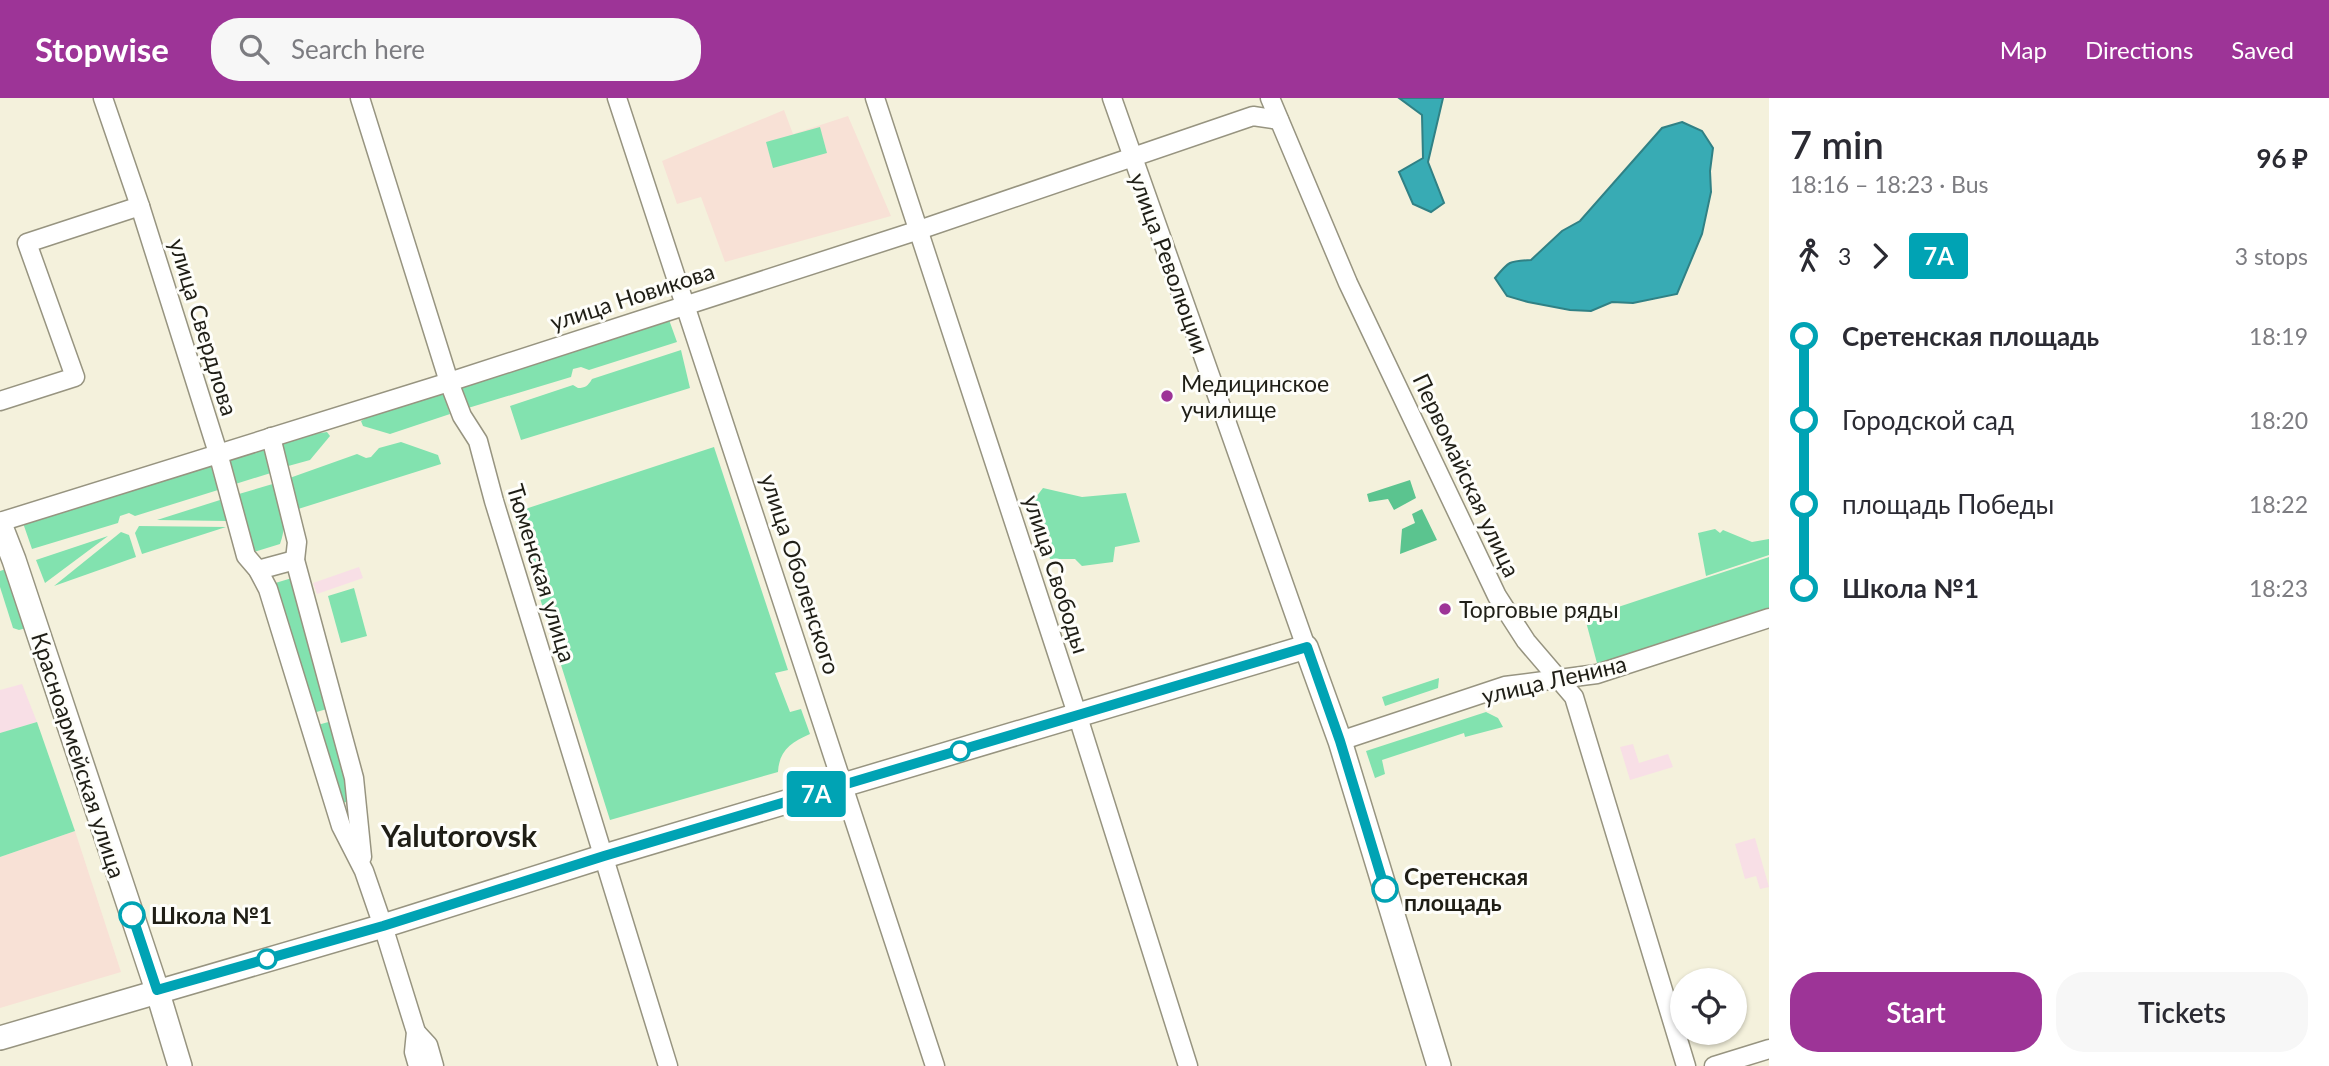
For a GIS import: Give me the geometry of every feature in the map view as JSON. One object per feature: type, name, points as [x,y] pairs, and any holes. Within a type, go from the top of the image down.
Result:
[{"type":"main road","name":"Красноармейская улица","points":[[0,523],[180,1066]]},
{"type":"main road","points":[[0,1038],[383,926],[604,856],[1307,647]]},
{"type":"main road","name":"улица Революции","points":[[1307,647],[1340,741],[1439,1066]]},
{"type":"street","name":"улица Свердлова","points":[[103,98],[218,453],[246,556],[258,570],[268,589],[341,826],[364,871],[383,926],[416,1032],[414,1052],[418,1066]]},
{"type":"street","name":"Тюменская улица","points":[[360,98],[449,382],[462,416],[478,441],[494,501],[668,1066]]},
{"type":"street","name":"улица Оболенского","points":[[617,98],[845,785],[935,1066]]},
{"type":"street","name":"улица Свободы","points":[[875,98],[1078,716],[1188,1066]]},
{"type":"street","name":"улица Революции","points":[[1112,98],[1307,647]]},
{"type":"street","name":"Первомайская улица","points":[[1270,98],[1349,283],[1497,596],[1526,641],[1574,697],[1686,1066]]},
{"type":"street","name":"улица Новикова","points":[[0,523],[919,230],[1253,116],[1279,120]]},
{"type":"street","points":[[0,401],[75,377],[27,243],[140,206]]},
{"type":"street","name":"улица Свердлова","points":[[271,437],[297,542],[295,560],[354,778],[364,871]]},
{"type":"street","points":[[258,570],[295,560]]},
{"type":"street","name":"улица Ленина","points":[[1340,741],[1505,687],[1597,674],[1769,618]]},
{"type":"street","points":[[309,720],[336,714]]},
{"type":"street","name":"улица Свердлова","points":[[416,1032],[428,1045],[434,1066]]},
{"type":"street","points":[[1714,1066],[1769,1049]]},
{"type":"shaded area","points":[[784,110],[793,134],[848,116],[891,216],[725,262],[701,197],[677,204],[662,161]]},
{"type":"shaded area","points":[[359,567],[363,578],[317,594],[313,583]]},
{"type":"shaded area","points":[[22,684],[37,722],[0,733],[0,690]]},
{"type":"shaded area","points":[[1633,744],[1639,763],[1668,754],[1673,767],[1630,780],[1620,747]]},
{"type":"shaded area","points":[[75,831],[121,972],[0,1008],[0,857]]},
{"type":"shaded area","points":[[1755,838],[1769,887],[1760,889],[1756,876],[1745,879],[1735,844]]},
{"type":"green space","points":[[820,127],[827,153],[773,168],[766,142]]},
{"type":"green space","points":[[668,317],[677,342],[589,370],[581,367],[573,369],[571,377],[468,408],[462,388],[465,383]]},
{"type":"green space","points":[[681,350],[690,388],[521,440],[510,406],[573,385],[584,387],[592,379]]},
{"type":"green space","points":[[442,390],[450,414],[390,434],[363,426],[361,421],[384,408]]},
{"type":"green space","points":[[327,432],[330,436],[310,460],[281,468],[275,445],[293,437]]},
{"type":"green space","points":[[401,442],[438,455],[441,464],[295,510],[284,480],[357,454],[371,457],[379,448]]},
{"type":"green space","points":[[263,447],[268,451],[274,472],[229,486],[223,459]]},
{"type":"green space","points":[[714,447],[788,670],[775,673],[790,712],[801,709],[810,734],[787,748],[781,758],[778,772],[610,820],[513,513]]},
{"type":"green space","points":[[210,463],[218,490],[135,516],[129,513],[120,516],[118,523],[32,549],[23,523]]},
{"type":"green space","points":[[1410,480],[1416,498],[1394,510],[1388,499],[1369,502],[1367,494]]},
{"type":"green space","points":[[276,483],[284,521],[280,544],[251,553],[232,496]]},
{"type":"green space","points":[[1043,488],[1082,497],[1126,493],[1140,542],[1115,547],[1113,562],[1082,566],[1075,559],[1050,559],[1033,501]]},
{"type":"green space","points":[[220,500],[227,521],[157,520]]},
{"type":"green space","points":[[1422,509],[1437,540],[1400,554],[1402,529],[1415,523],[1412,514]]},
{"type":"green space","points":[[139,526],[226,527],[142,554],[135,533]]},
{"type":"green space","points":[[1715,529],[1720,533],[1723,530],[1752,542],[1769,539],[1769,555],[1706,576],[1698,533]]},
{"type":"green space","points":[[121,532],[129,535],[136,557],[54,586]]},
{"type":"green space","points":[[108,536],[45,583],[36,560]]},
{"type":"green space","points":[[1769,557],[1769,611],[1598,667],[1585,618]]},
{"type":"green space","points":[[6,569],[26,628],[19,630],[13,628],[0,587],[0,571]]},
{"type":"green space","points":[[292,578],[330,708],[310,714],[272,584]]},
{"type":"green space","points":[[354,588],[367,636],[341,643],[328,596]]},
{"type":"green space","points":[[1439,678],[1438,688],[1385,706],[1382,697]]},
{"type":"green space","points":[[1486,712],[1498,718],[1503,727],[1465,737],[1464,733],[1382,760],[1385,774],[1375,778],[1366,751]]},
{"type":"green space","points":[[332,721],[353,800],[339,804],[314,726]]},
{"type":"green space","points":[[37,722],[75,831],[0,857],[0,733]]},
{"type":"water","points":[[1399,98],[1443,98],[1428,162],[1444,203],[1431,212],[1413,204],[1399,172],[1423,158],[1422,115]]},
{"type":"water","points":[[1682,122],[1702,131],[1713,148],[1711,192],[1702,234],[1677,294],[1633,303],[1612,302],[1591,311],[1570,310],[1507,296],[1495,278],[1503,268],[1510,263],[1531,260],[1562,231],[1580,221],[1662,128]]},
{"type":"bus line","name":"7А","points":[[132,915],[157,990],[383,926],[604,856],[1307,647],[1340,741],[1385,889]]},
{"type":"place","name":"Медицинское училище","points":[[1167,396]]},
{"type":"place","name":"Торговые ряды","points":[[1445,609]]},
{"type":"place","name":"Сретенская площадь","points":[[1385,889]]},
{"type":"place","name":"Школа №1","points":[[132,915]]},
{"type":"district","name":"Yalutorovsk","points":[[459,835]]}]
